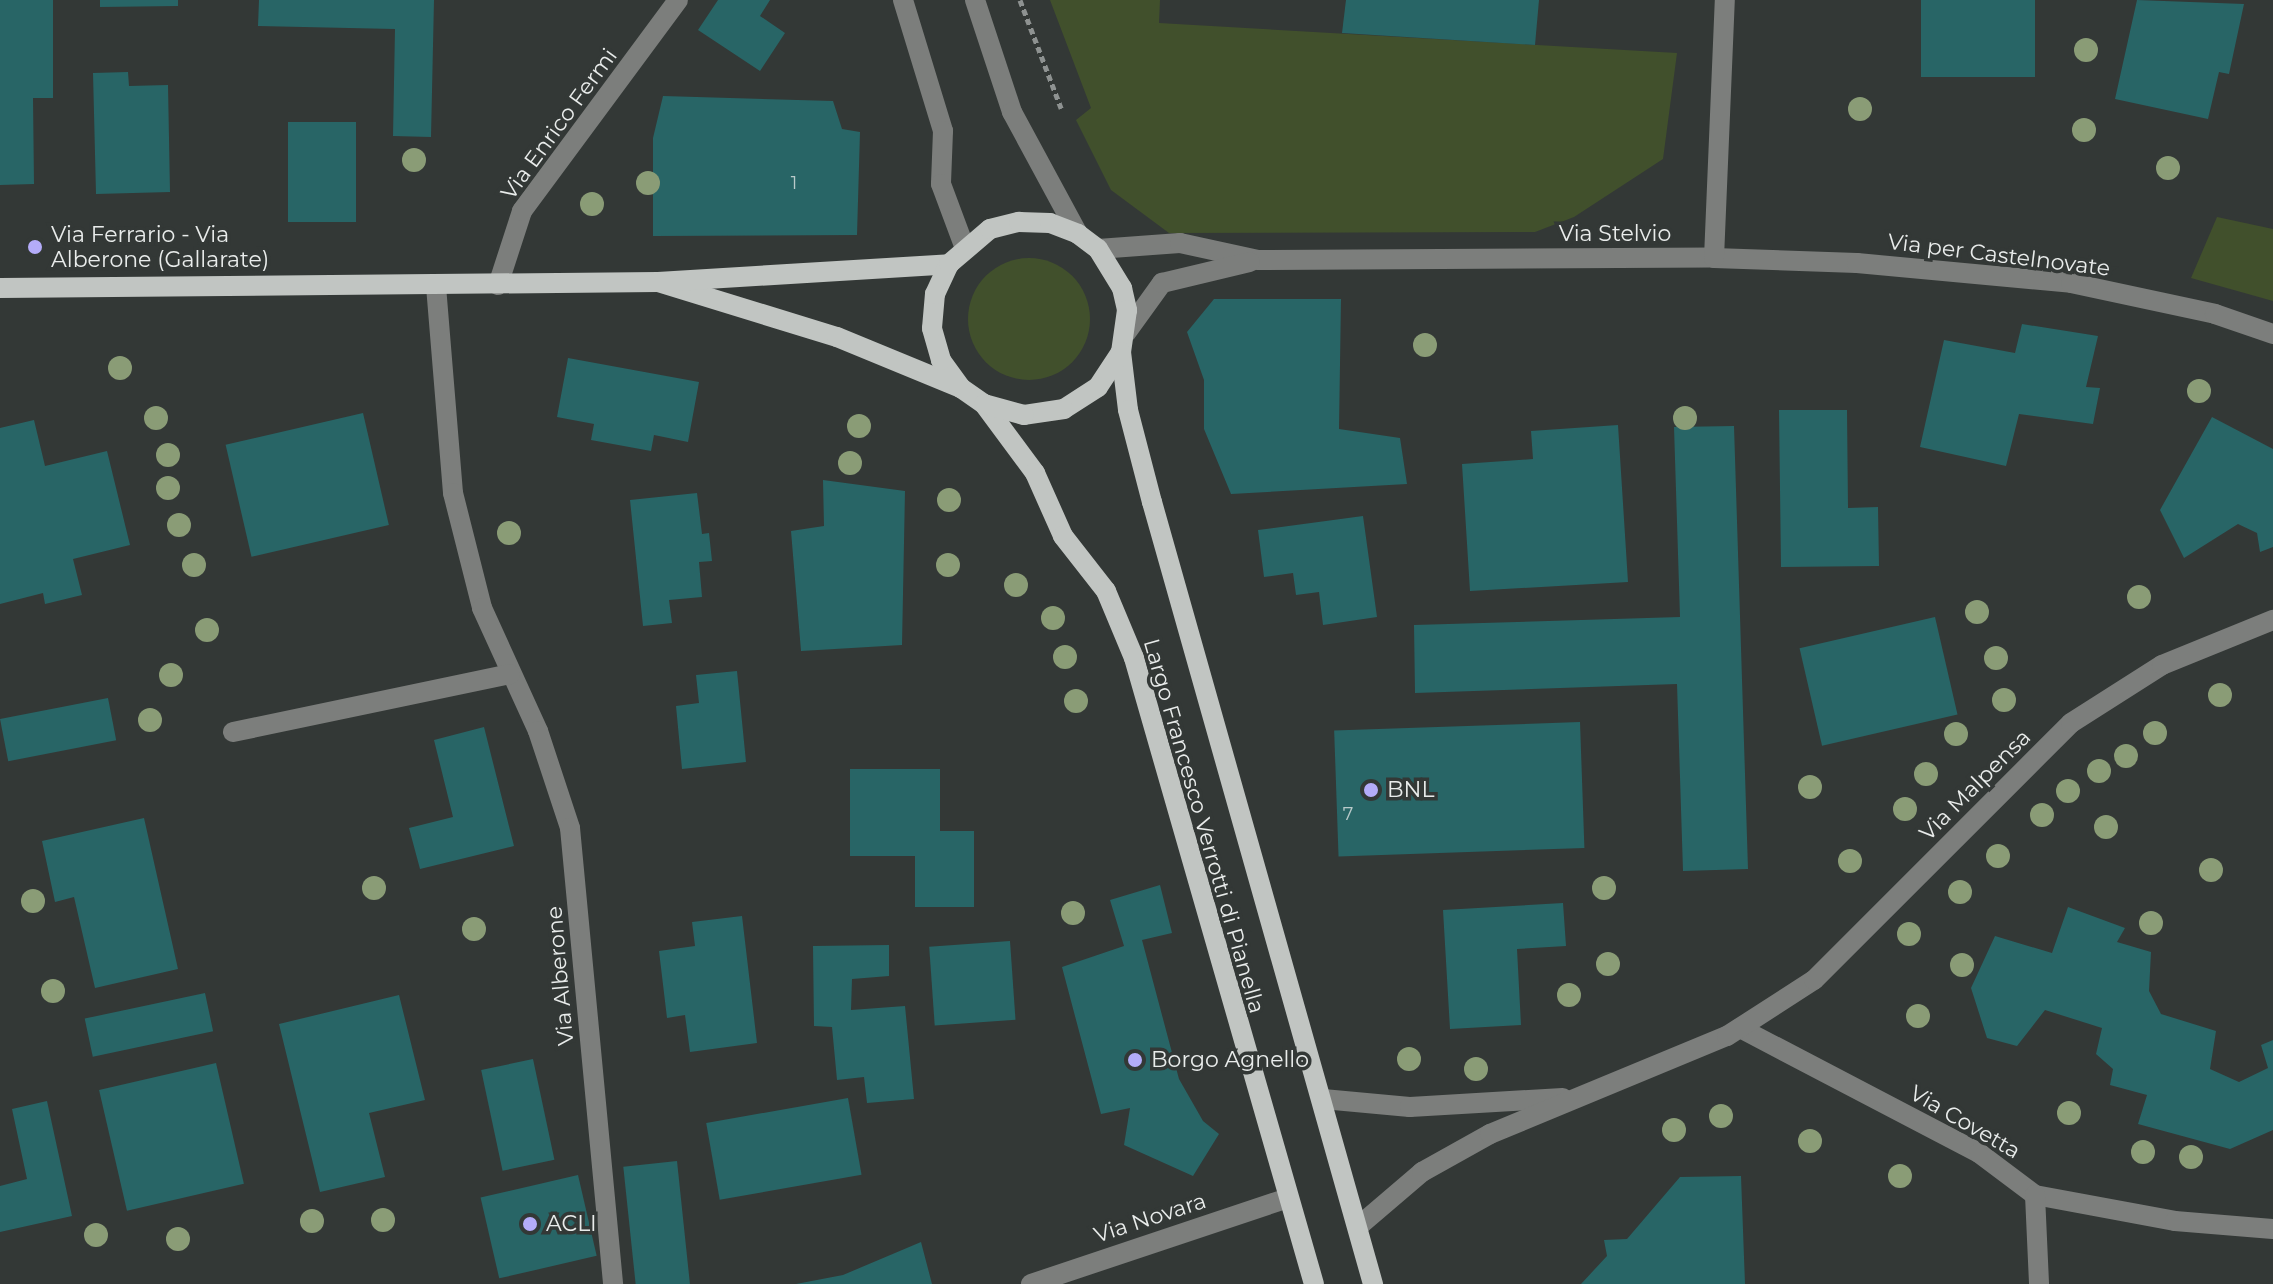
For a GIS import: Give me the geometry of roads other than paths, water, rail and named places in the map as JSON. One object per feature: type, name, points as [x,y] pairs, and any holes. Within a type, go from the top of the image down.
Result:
[{"type":"main road","name":"Largo Francesco Verrotti di Pianella","points":[[961,388],[941,360],[932,328],[935,294],[949,264],[964,246],[990,229],[1019,222],[1050,223],[1078,234],[1098,249],[1122,288],[1128,410],[1360,1225],[1373,1284]]},
{"type":"main road","name":"Largo Francesco Verrotti di Pianella","points":[[0,288],[658,282],[949,264]]},
{"type":"main road","name":"Largo Francesco Verrotti di Pianella","points":[[658,282],[837,337],[961,388],[984,404],[1035,473],[1063,536],[1106,591],[1134,658],[1285,1199],[1314,1284]]},
{"type":"main road","name":"Largo Francesco Verrotti di Pianella","points":[[984,404],[1024,415],[1064,409],[1098,387],[1123,343]]},
{"type":"street","name":"Via Enrico Fermi","points":[[498,285],[522,211],[678,0]]},
{"type":"street","points":[[903,0],[943,131],[941,184],[964,246]]},
{"type":"street","points":[[975,0],[1012,112],[1078,234]]},
{"type":"street","points":[[1714,258],[1725,0]]},
{"type":"street","name":"Via Stelvio","points":[[1098,249],[1180,243],[1258,260],[1714,258]]},
{"type":"street","name":"Via per Castelnovate","points":[[1714,258],[1857,263],[2071,283],[2215,314],[2273,334]]},
{"type":"street","name":"Via Stelvio","points":[[1123,343],[1162,283],[1258,260]]},
{"type":"street","name":"Via Alberone","points":[[436,286],[453,493],[482,608],[538,731],[570,828],[613,1284]]},
{"type":"street","name":"Via Malpensa","points":[[1740,1028],[1814,980],[2071,723],[2162,665],[2273,620]]},
{"type":"street","points":[[233,732],[510,674]]},
{"type":"street","points":[[1360,1225],[1422,1172],[1490,1134],[1740,1028]]},
{"type":"street","name":"Via Covetta","points":[[1740,1028],[1979,1153],[2035,1195],[2175,1221],[2273,1229]]},
{"type":"street","points":[[1323,1099],[1410,1107],[1583,1097]]},
{"type":"street","points":[[2035,1195],[2039,1284]]},
{"type":"street","name":"Via Novara","points":[[1031,1284],[1285,1199]]},
{"type":"place","name":"Via Ferrario - Via Alberone (Gallarate)","points":[[35,247]]},
{"type":"place","name":"BNL","points":[[1371,790]]},
{"type":"place","name":"Borgo Agnello","points":[[1135,1060]]},
{"type":"place","name":"ACLI","points":[[530,1224]]}]
